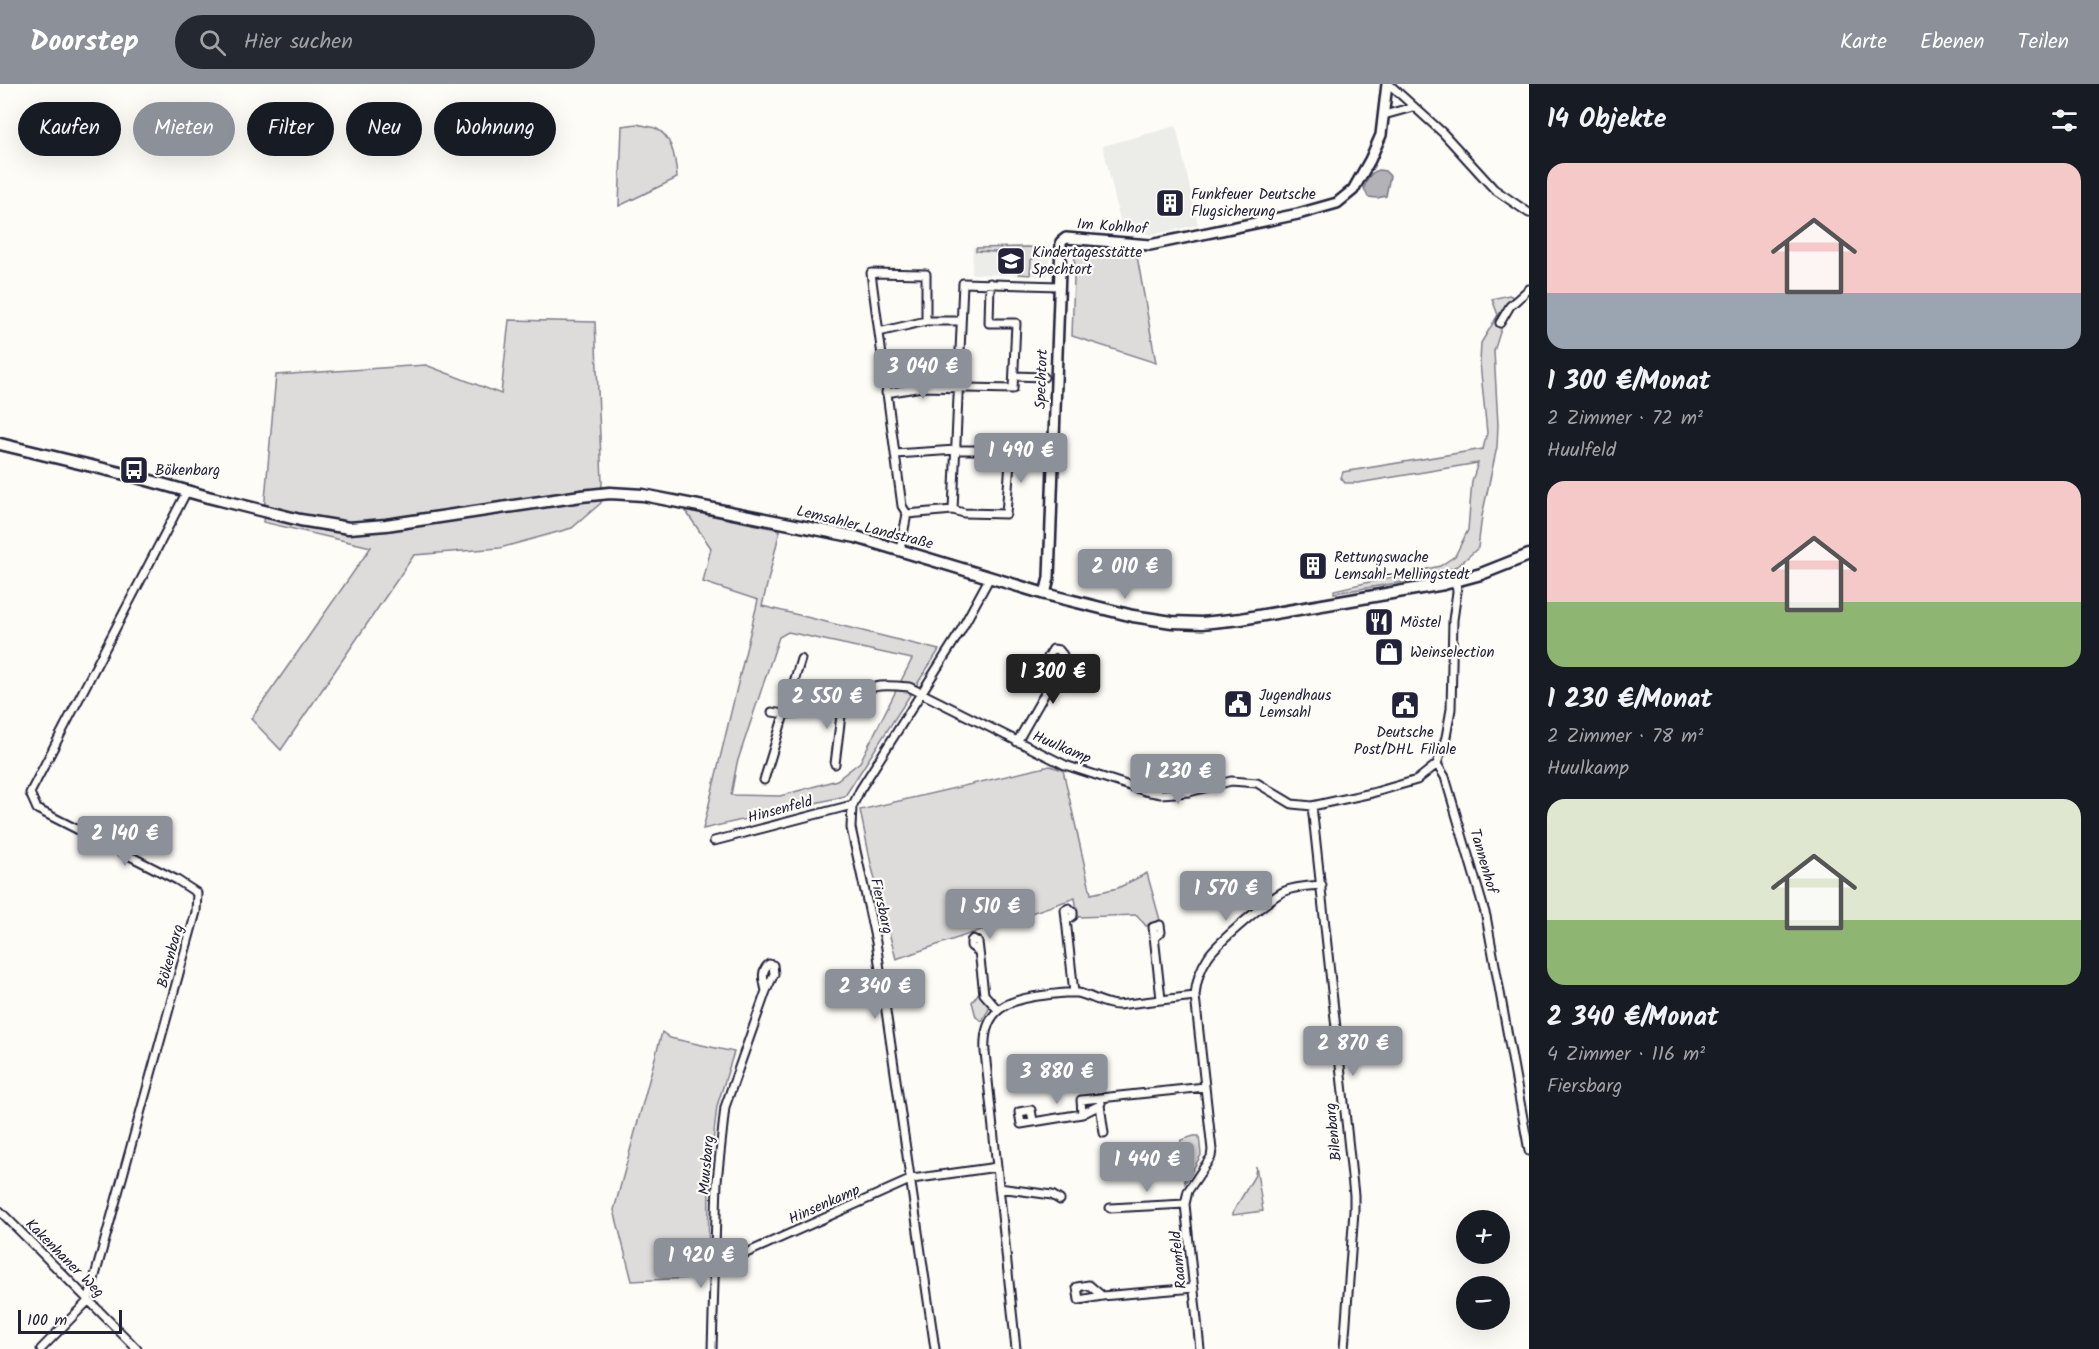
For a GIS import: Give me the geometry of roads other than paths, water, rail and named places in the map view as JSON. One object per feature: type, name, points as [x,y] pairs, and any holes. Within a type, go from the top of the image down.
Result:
[{"type":"main road","name":"Lemsahler Landstraße","points":[[0,444],[300,520],[349,528],[386,525],[571,497],[626,493],[821,529],[1046,594],[1133,616],[1172,622],[1202,623],[1241,619],[1456,581],[1529,555]]},
{"type":"street","points":[[1388,84],[1443,134],[1494,189],[1529,213]]},
{"type":"street","name":"Im Kohlhof","points":[[1066,238],[1150,245],[1298,214],[1337,203],[1353,190],[1381,135],[1388,84]]},
{"type":"street","points":[[1384,115],[1413,107]]},
{"type":"street","name":"Spechtort","points":[[1046,594],[1049,578],[1061,242],[1066,238]]},
{"type":"street","points":[[900,550],[907,514],[902,506],[871,273],[926,274],[926,321]]},
{"type":"street","points":[[953,510],[963,283],[1059,286]]},
{"type":"street","points":[[886,393],[922,387],[1013,389],[1016,324],[989,323],[990,283]]},
{"type":"street","points":[[1500,323],[1510,306],[1529,289]]},
{"type":"street","points":[[879,332],[926,321],[961,321]]},
{"type":"street","points":[[1014,376],[1044,377]]},
{"type":"street","points":[[907,514],[953,510],[964,513],[1006,514],[1011,441],[1040,442]]},
{"type":"street","points":[[895,454],[956,450],[1011,450]]},
{"type":"street","name":"Bökenbarg","points":[[88,1301],[196,912],[197,893],[177,880],[37,808],[30,793],[187,491]]},
{"type":"street","points":[[852,805],[960,632],[990,577]]},
{"type":"street","points":[[1437,764],[1446,737],[1451,709],[1456,581]]},
{"type":"street","points":[[764,780],[801,659]]},
{"type":"street","points":[[1017,742],[1052,681]]},
{"type":"street","name":"Huulkamp","points":[[784,715],[803,713],[880,686],[909,687],[1065,765],[1145,791],[1161,794],[1189,792],[1231,781],[1257,783],[1292,804],[1312,806],[1372,793],[1417,780],[1437,764]]},
{"type":"street","points":[[835,764],[843,699]]},
{"type":"street","points":[[772,712],[784,715]]},
{"type":"street","name":"Tannenhof","points":[[1437,764],[1445,777],[1486,916],[1529,1151]]},
{"type":"street","name":"Hinsenfeld","points":[[714,841],[852,805]]},
{"type":"street","name":"Fiersbarg","points":[[852,805],[851,828],[876,942],[935,1349]]},
{"type":"street","name":"Bilenbarg","points":[[1312,806],[1354,1195],[1344,1349]]},
{"type":"street","points":[[1110,1208],[1185,1204],[1188,1191],[1211,1156],[1212,1150],[1195,996],[1200,972],[1216,947],[1280,893],[1294,888],[1322,885]]},
{"type":"street","points":[[1066,921],[1074,993]]},
{"type":"street","points":[[1154,938],[1161,999]]},
{"type":"street","points":[[979,952],[984,994],[998,1010]]},
{"type":"street","name":"Muusbarg","points":[[712,1349],[717,1182],[725,1107],[766,991]]},
{"type":"street","points":[[1016,1349],[984,1039],[988,1025],[998,1010],[1018,999],[1074,993],[1113,1005],[1195,996]]},
{"type":"street","points":[[1082,1114],[1081,1100],[1205,1087]]},
{"type":"street","points":[[1033,1121],[1082,1114],[1100,1105],[1106,1099]]},
{"type":"street","points":[[1100,1105],[1104,1132]]},
{"type":"street","name":"Hinsenkamp","points":[[715,1267],[912,1179],[997,1167]]},
{"type":"street","points":[[999,1188],[1052,1195],[1060,1200]]},
{"type":"street","name":"Raamfeld","points":[[1185,1204],[1200,1349]]},
{"type":"street","name":"Kakenhaner Weg","points":[[0,1211],[137,1349]]},
{"type":"street","points":[[1102,1296],[1194,1288]]},
{"type":"street","points":[[41,1349],[88,1301]]},
{"type":"place","name":"Funkfeuer Deutsche Flugsicherung","points":[[1170,203]]},
{"type":"place","name":"Kindertagesstätte Spechtort","points":[[1011,261]]},
{"type":"place","name":"Bökenbarg","points":[[134,470]]},
{"type":"place","name":"Rettungswache Lemsahl-Mellingstedt","points":[[1313,566]]},
{"type":"place","name":"Möstel","points":[[1379,622]]},
{"type":"place","name":"Weinselection","points":[[1389,652]]},
{"type":"place","name":"Jugendhaus Lemsahl","points":[[1238,704]]},
{"type":"place","name":"Deutsche Post/DHL Filiale","points":[[1405,705]]}]
